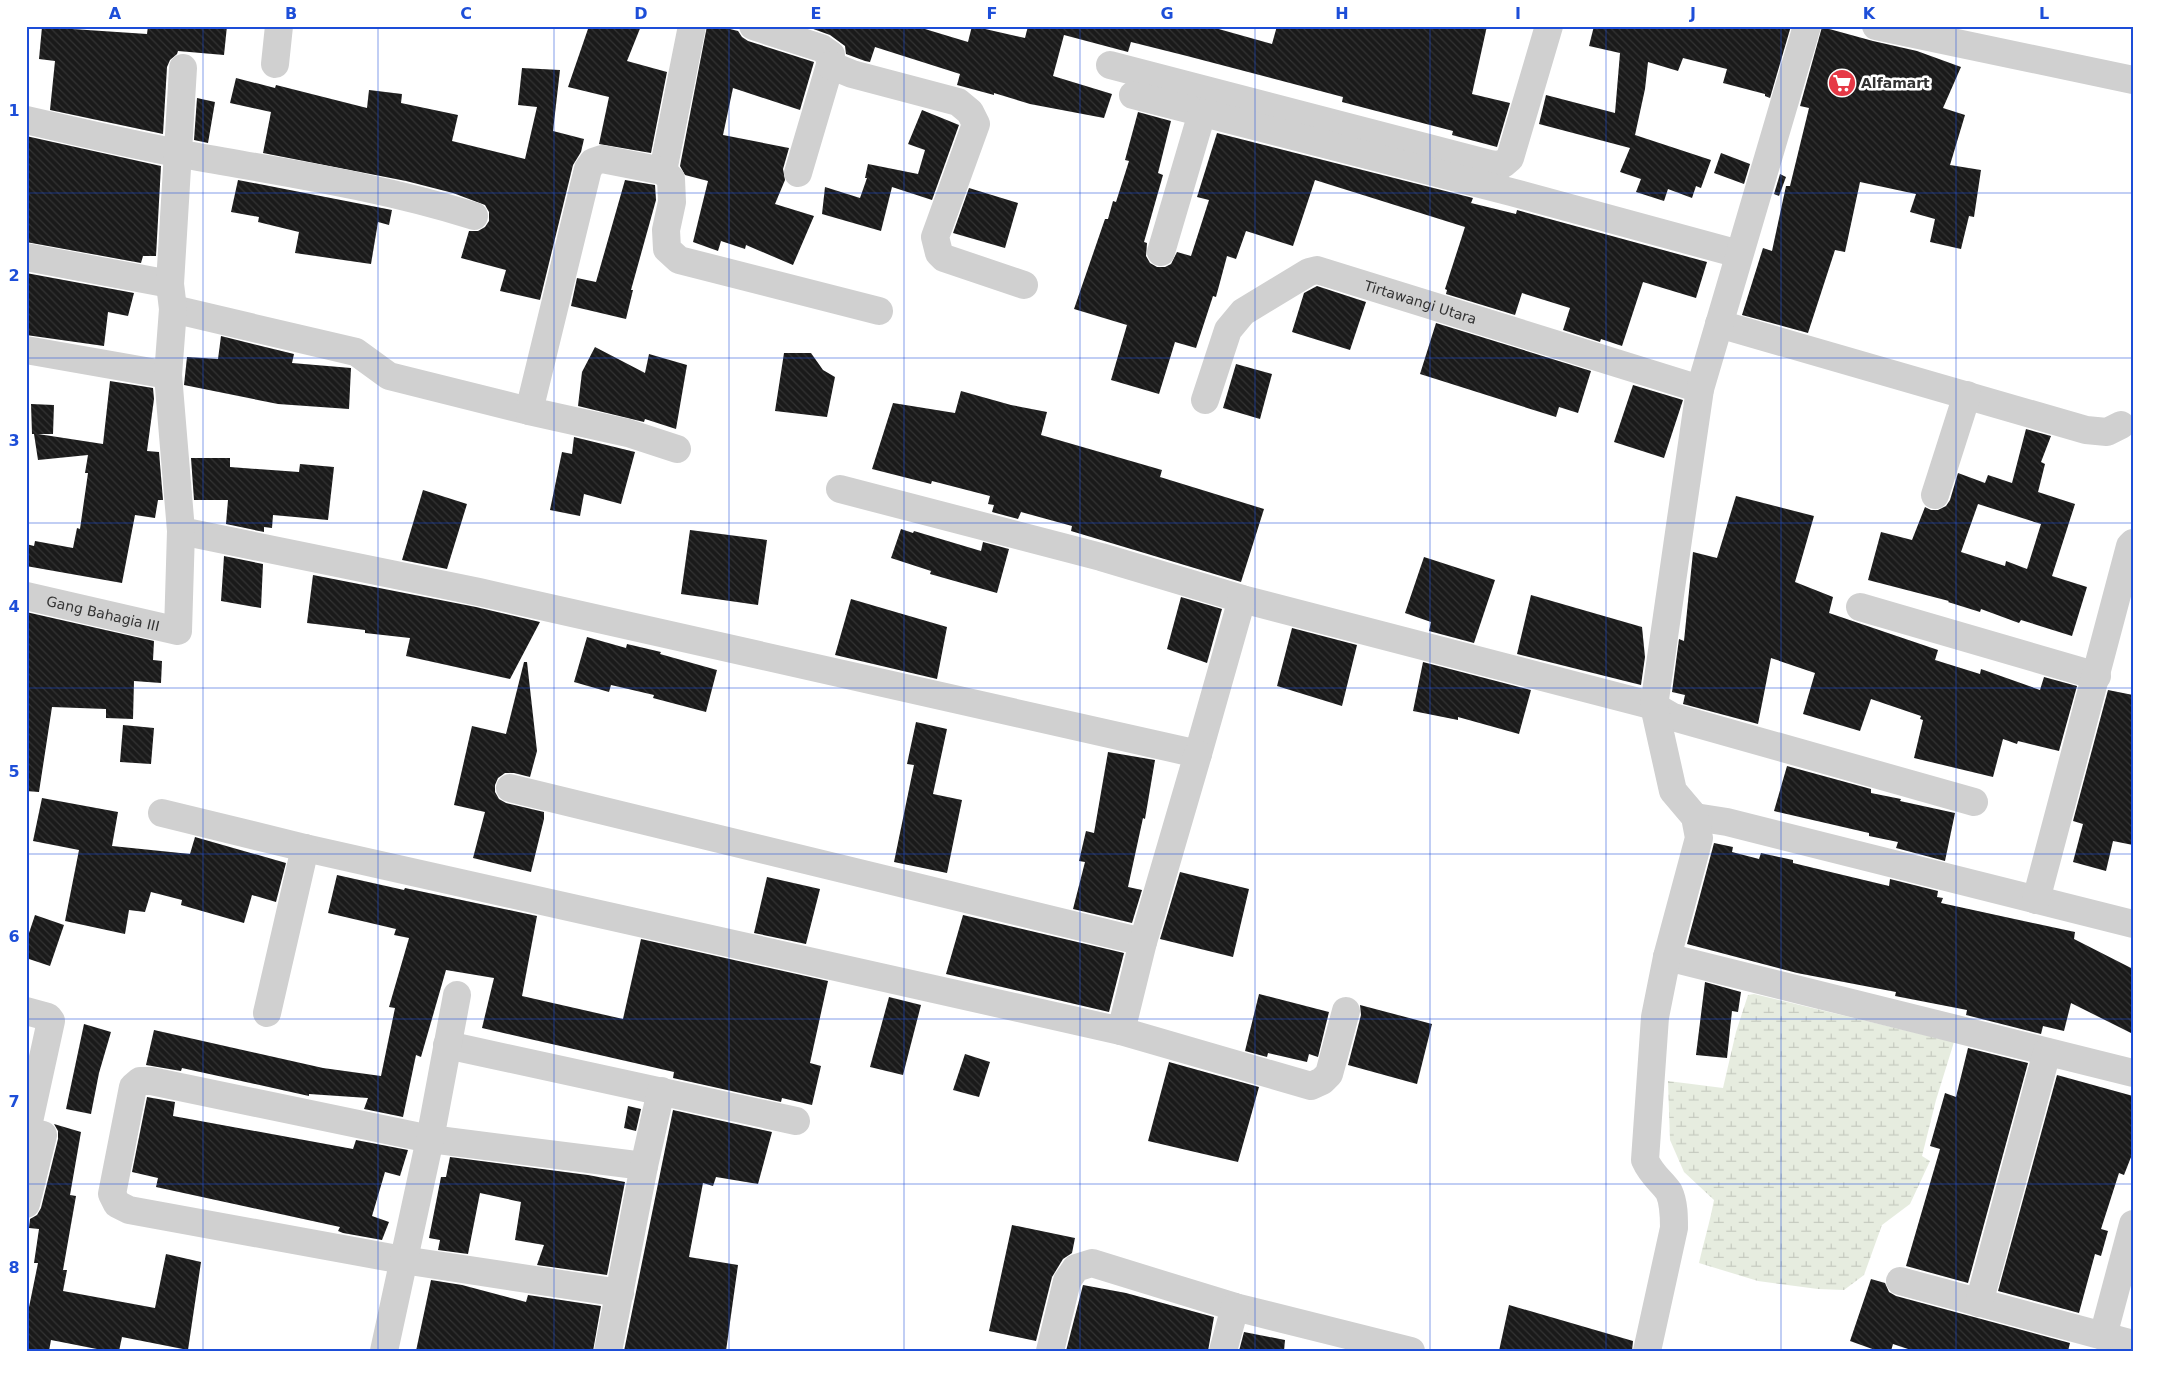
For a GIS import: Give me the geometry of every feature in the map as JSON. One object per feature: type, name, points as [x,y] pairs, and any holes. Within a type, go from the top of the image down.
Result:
[{"type":"street","points":[[275,64],[279,26]]},
{"type":"street","points":[[663,171],[692,26]]},
{"type":"street","points":[[753,26],[821,48],[830,55],[830,65],[798,173]]},
{"type":"street","points":[[1110,65],[1494,165],[1503,164],[1510,158],[1549,26]]},
{"type":"street","points":[[1647,1351],[1674,1228],[1674,1208],[1668,1192],[1650,1173],[1645,1160],[1644,1147],[1656,1017],[1667,957],[1699,838],[1695,817],[1673,790],[1654,706],[1700,389],[1807,26]]},
{"type":"street","points":[[1876,26],[2133,80]]},
{"type":"street","points":[[830,65],[852,74],[958,102],[970,112],[976,124],[935,237],[936,246],[944,258],[1024,286]]},
{"type":"street","points":[[184,68],[178,153],[168,374],[181,531],[489,595],[1198,754]]},
{"type":"street","points":[[1133,95],[1512,192],[1739,254]]},
{"type":"street","points":[[1161,252],[1202,113]]},
{"type":"street","points":[[26,120],[178,153],[403,196],[474,216]]},
{"type":"street","points":[[529,411],[588,169],[593,162],[602,159],[663,171],[671,179],[672,202],[666,230],[667,248],[679,260],[879,311]]},
{"type":"street","points":[[26,257],[171,296],[356,352],[389,376],[529,411],[628,433],[677,449]]},
{"type":"street","name":"Tirtawangi Utara","points":[[1205,400],[1228,330],[1243,312],[1309,272],[1316,270],[1700,389]]},
{"type":"street","points":[[1719,324],[2086,430],[2107,432],[2121,425]]},
{"type":"street","points":[[26,350],[168,374]]},
{"type":"street","points":[[1935,495],[1967,395]]},
{"type":"street","points":[[840,489],[1102,557],[1242,599],[1654,706],[1673,717],[1974,802]]},
{"type":"street","name":"Gang Bahagia III","points":[[26,596],[178,631],[181,531]]},
{"type":"street","points":[[2036,900],[2130,546],[2133,543]]},
{"type":"street","points":[[1121,1031],[1143,942],[1242,599]]},
{"type":"street","points":[[1860,607],[2097,676]]},
{"type":"street","points":[[510,788],[1143,942]]},
{"type":"street","points":[[162,812],[305,848],[1121,1031],[1311,1086],[1322,1081],[1329,1074],[1346,1011]]},
{"type":"street","points":[[1695,817],[1727,822],[2133,924]]},
{"type":"street","points":[[267,1013],[305,848]]},
{"type":"street","points":[[1667,957],[2133,1073]]},
{"type":"street","points":[[384,1351],[430,1139],[457,995]]},
{"type":"street","points":[[26,1010],[48,1018],[51,1021],[28,1126],[28,1131],[43,1135],[26,1204]]},
{"type":"street","points":[[447,1045],[796,1121]]},
{"type":"street","points":[[1979,1303],[2047,1052]]},
{"type":"street","points":[[620,1293],[403,1260],[129,1210],[117,1204],[112,1194],[133,1087],[140,1081],[151,1081],[430,1139],[644,1166]]},
{"type":"street","points":[[608,1351],[644,1166],[661,1091]]},
{"type":"street","points":[[2103,1336],[2133,1224]]},
{"type":"street","points":[[1050,1351],[1067,1281],[1076,1268],[1092,1263],[1235,1308],[1411,1351]]},
{"type":"street","points":[[1900,1281],[2133,1344]]},
{"type":"street","points":[[1223,1351],[1235,1308]]},
{"type":"green space","points":[[1754,994],[1954,1042],[1936,1100],[1922,1156],[1930,1161],[1910,1204],[1882,1225],[1864,1275],[1844,1290],[1818,1289],[1758,1281],[1699,1263],[1714,1200],[1684,1172],[1670,1140],[1668,1081],[1723,1088],[1736,1032],[1748,995]]},
{"type":"building","points":[[148,26],[227,26],[224,55],[178,51],[170,60],[167,67],[163,134],[50,110],[55,61],[39,59],[42,27],[147,34]]},
{"type":"building","points":[[589,26],[641,26],[627,61],[667,72],[651,153],[599,144],[609,97],[568,87]]},
{"type":"building","points":[[707,26],[718,26],[738,31],[748,41],[814,62],[800,110],[733,88],[723,135],[789,148],[783,169],[785,180],[775,204],[814,216],[793,265],[746,245],[745,249],[721,241],[718,251],[693,242],[708,181],[685,175],[680,166]]},
{"type":"building","points":[[805,26],[915,26],[968,42],[972,26],[1025,38],[1028,26],[1208,26],[1272,44],[1277,26],[1487,26],[1472,94],[1510,103],[1497,147],[1452,135],[1453,131],[1342,102],[1343,97],[1187,56],[1131,42],[1128,52],[1064,35],[1053,76],[1112,94],[1104,118],[1030,104],[994,93],[994,95],[957,85],[960,74],[875,47],[870,62],[865,61],[846,54],[845,46],[830,35]]},
{"type":"building","points":[[1594,26],[1791,26],[1770,98],[1765,96],[1765,94],[1723,83],[1727,69],[1683,58],[1678,71],[1648,62],[1645,89],[1635,135],[1711,160],[1701,188],[1696,186],[1692,198],[1668,189],[1664,201],[1636,192],[1641,179],[1620,172],[1630,148],[1539,124],[1546,95],[1615,113],[1620,53],[1589,46]]},
{"type":"building","points":[[1822,27],[1917,51],[1961,67],[1943,108],[1965,115],[1950,165],[1981,170],[1974,217],[1969,216],[1961,249],[1930,242],[1935,219],[1910,212],[1916,194],[1860,182],[1845,252],[1835,250],[1808,333],[1742,315],[1763,248],[1772,251],[1786,186],[1790,186],[1809,108],[1800,106]]},
{"type":"building","points":[[522,68],[560,70],[553,131],[584,139],[581,152],[573,165],[540,300],[500,291],[506,270],[461,258],[469,231],[478,231],[485,227],[489,221],[489,212],[485,205],[453,193],[406,181],[263,153],[271,112],[230,103],[236,78],[275,88],[276,85],[367,108],[369,90],[402,94],[401,103],[458,115],[452,141],[525,159],[537,107],[518,105]]},
{"type":"building","points":[[197,98],[215,102],[208,143],[194,140]]},
{"type":"building","points":[[922,110],[959,125],[932,200],[892,187],[881,231],[822,214],[825,187],[860,198],[867,178],[865,178],[868,164],[918,174],[925,150],[908,144]]},
{"type":"building","points":[[1138,112],[1171,121],[1158,173],[1163,175],[1144,242],[1147,243],[1146,256],[1150,263],[1157,267],[1165,267],[1171,264],[1177,252],[1191,256],[1209,200],[1197,197],[1217,133],[1473,198],[1471,203],[1516,214],[1517,210],[1707,262],[1696,298],[1643,282],[1622,346],[1601,339],[1600,342],[1563,330],[1570,308],[1522,293],[1515,315],[1446,294],[1447,290],[1445,289],[1465,227],[1315,180],[1293,246],[1246,231],[1236,259],[1227,256],[1216,297],[1213,296],[1196,348],[1175,342],[1159,394],[1111,380],[1127,325],[1074,309],[1105,219],[1108,219],[1113,201],[1116,202],[1129,161],[1125,160]]},
{"type":"building","points":[[26,136],[161,166],[156,256],[143,256],[141,263],[26,242]]},
{"type":"building","points":[[1721,153],[1750,164],[1744,184],[1714,173]]},
{"type":"building","points":[[1780,174],[1786,177],[1779,196],[1774,194]]},
{"type":"building","points":[[238,180],[392,210],[389,225],[378,222],[371,264],[295,253],[299,232],[258,222],[259,217],[231,212]]},
{"type":"building","points":[[625,180],[655,185],[656,200],[631,290],[633,290],[626,319],[571,306],[577,278],[596,282]]},
{"type":"building","points":[[969,188],[1018,203],[1005,248],[953,233]]},
{"type":"building","points":[[26,273],[134,293],[128,316],[108,312],[104,346],[26,335]]},
{"type":"building","points":[[1317,286],[1366,302],[1350,350],[1292,332],[1304,293]]},
{"type":"building","points":[[1436,323],[1591,371],[1578,413],[1559,407],[1556,417],[1420,374]]},
{"type":"building","points":[[221,336],[294,354],[292,363],[351,368],[349,409],[278,404],[184,385],[187,357],[218,359]]},
{"type":"building","points":[[595,347],[645,373],[649,354],[687,365],[676,429],[645,419],[644,422],[578,406],[582,372]]},
{"type":"building","points":[[784,353],[811,353],[823,370],[835,377],[827,417],[775,411]]},
{"type":"building","points":[[1236,364],[1272,374],[1260,419],[1223,408]]},
{"type":"building","points":[[110,381],[153,388],[154,399],[147,451],[159,452],[163,500],[158,500],[155,518],[135,515],[122,583],[26,566],[26,544],[34,546],[35,541],[73,548],[77,528],[80,529],[88,473],[85,473],[88,455],[38,460],[34,434],[32,434],[31,404],[54,405],[53,434],[38,434],[103,444]]},
{"type":"building","points":[[1633,385],[1683,400],[1664,458],[1614,442]]},
{"type":"building","points":[[961,391],[1011,405],[1047,412],[1041,435],[1162,470],[1160,477],[1264,509],[1241,582],[1071,531],[1072,526],[1021,512],[1018,519],[992,512],[994,505],[988,504],[990,496],[932,481],[931,484],[872,469],[893,403],[955,413]]},
{"type":"building","points":[[2026,429],[2051,436],[2041,462],[2045,464],[2038,492],[2075,504],[2052,576],[2087,587],[2072,636],[2021,620],[2019,623],[1981,609],[1980,612],[1949,601],[1868,580],[1881,532],[1912,540],[1925,507],[1931,510],[1938,510],[1946,506],[1950,500],[1958,473],[1985,483],[1988,475],[2012,483]],"holes":[[[1978,504],[2041,524],[2027,569],[2006,561],[2005,566],[1961,552]]]},
{"type":"building","points":[[574,437],[635,452],[621,504],[584,494],[580,516],[550,510],[562,452],[572,454]]},
{"type":"building","points":[[191,458],[230,458],[230,467],[299,472],[300,464],[334,467],[328,520],[273,515],[272,528],[264,527],[264,532],[226,524],[228,500],[194,500]]},
{"type":"building","points":[[423,490],[467,504],[447,569],[402,560]]},
{"type":"building","points":[[1736,496],[1814,516],[1795,582],[1833,597],[1829,613],[1938,650],[1935,660],[1980,674],[1981,669],[2040,690],[2044,677],[2077,686],[2059,751],[2018,741],[2017,744],[2003,739],[1993,777],[1914,758],[1923,720],[1920,719],[1921,716],[1871,699],[1860,731],[1803,714],[1815,673],[1771,658],[1758,724],[1683,704],[1685,695],[1672,692],[1679,639],[1684,641],[1693,552],[1717,558]]},
{"type":"building","points":[[901,529],[913,533],[914,531],[981,551],[983,542],[1009,549],[997,593],[930,574],[931,571],[891,558]]},
{"type":"building","points":[[690,530],[767,540],[758,605],[681,594]]},
{"type":"building","points":[[224,556],[263,564],[261,608],[221,601]]},
{"type":"building","points":[[1424,557],[1495,580],[1474,643],[1429,631],[1431,622],[1405,613]]},
{"type":"building","points":[[313,575],[476,607],[540,622],[510,679],[406,656],[410,638],[365,633],[365,630],[307,623]]},
{"type":"building","points":[[1531,595],[1642,627],[1645,657],[1641,685],[1517,654]]},
{"type":"building","points":[[1181,597],[1222,609],[1207,663],[1167,649]]},
{"type":"building","points":[[851,599],[947,627],[937,679],[835,655]]},
{"type":"building","points":[[26,612],[154,641],[153,660],[162,661],[161,683],[134,681],[133,719],[106,718],[106,709],[52,707],[39,792],[26,791]]},
{"type":"building","points":[[1292,628],[1357,645],[1342,706],[1277,686]]},
{"type":"building","points":[[587,637],[626,648],[627,644],[661,652],[660,654],[717,670],[706,712],[653,698],[654,695],[611,685],[609,692],[574,682]]},
{"type":"building","points":[[524,662],[527,662],[537,751],[530,777],[505,773],[498,778],[495,792],[499,799],[506,803],[544,812],[531,872],[473,858],[485,812],[454,805],[472,726],[506,734]]},
{"type":"building","points":[[1423,662],[1531,690],[1519,734],[1458,717],[1458,720],[1413,711]]},
{"type":"building","points":[[2108,690],[2133,695],[2133,845],[2113,841],[2106,871],[2073,862],[2083,824],[2073,821]]},
{"type":"building","points":[[916,722],[947,729],[933,794],[962,800],[947,873],[894,862],[914,765],[907,764]]},
{"type":"building","points":[[123,725],[154,728],[151,764],[120,762]]},
{"type":"building","points":[[1108,752],[1155,760],[1145,819],[1143,818],[1128,887],[1142,890],[1132,923],[1073,909],[1085,862],[1079,861],[1086,831],[1094,833]]},
{"type":"building","points":[[1787,766],[1871,789],[1871,793],[1955,813],[1945,861],[1896,848],[1898,842],[1869,836],[1869,833],[1774,811]]},
{"type":"building","points":[[42,798],[118,812],[112,846],[190,854],[195,837],[286,863],[276,902],[252,895],[244,923],[181,905],[182,900],[151,892],[145,912],[129,910],[125,934],[65,921],[79,850],[33,841]]},
{"type":"building","points":[[1714,843],[1733,847],[1732,852],[1759,859],[1761,853],[1793,860],[1793,863],[1889,886],[1890,879],[1938,891],[1937,897],[1943,898],[1941,903],[2075,932],[2074,939],[2133,969],[2133,1034],[2071,1003],[2064,1031],[2043,1026],[2041,1034],[1966,1015],[1967,1010],[1895,996],[1896,992],[1797,973],[1687,944]]},
{"type":"building","points":[[1180,872],[1249,889],[1233,957],[1160,939]]},
{"type":"building","points":[[337,875],[537,916],[522,996],[623,1019],[641,939],[828,981],[810,1063],[821,1066],[812,1105],[782,1098],[781,1102],[673,1078],[674,1072],[482,1028],[494,978],[446,970],[421,1057],[416,1055],[403,1117],[364,1109],[368,1098],[309,1094],[309,1096],[182,1068],[181,1071],[146,1065],[154,1030],[323,1068],[381,1076],[395,1008],[389,1007],[409,938],[394,935],[396,929],[328,913]]},
{"type":"building","points":[[767,877],[820,889],[806,944],[754,933]]},
{"type":"building","points":[[35,915],[64,925],[50,966],[26,958],[26,942]]},
{"type":"building","points":[[963,915],[1124,953],[1109,1012],[946,974]]},
{"type":"building","points":[[1705,982],[1741,992],[1738,1012],[1732,1011],[1727,1058],[1696,1055]]},
{"type":"building","points":[[1259,994],[1329,1012],[1318,1057],[1309,1054],[1307,1062],[1268,1053],[1267,1057],[1245,1051]]},
{"type":"building","points":[[889,997],[921,1005],[903,1075],[870,1067]]},
{"type":"building","points":[[1360,1005],[1432,1024],[1417,1084],[1348,1065],[1361,1015]]},
{"type":"building","points":[[84,1024],[111,1032],[99,1073],[91,1114],[66,1109]]},
{"type":"building","points":[[1968,1048],[2028,1063],[1968,1283],[1906,1266],[1940,1149],[1930,1146],[1945,1093],[1956,1097]]},
{"type":"building","points":[[965,1054],[990,1062],[979,1097],[953,1090]]},
{"type":"building","points":[[1169,1062],[1259,1087],[1238,1162],[1148,1141]]},
{"type":"building","points":[[2057,1075],[2133,1096],[2133,1152],[2124,1175],[2119,1173],[2101,1229],[2108,1231],[2101,1256],[2095,1254],[2079,1313],[1998,1291]]},
{"type":"building","points":[[147,1097],[175,1102],[173,1116],[353,1149],[356,1140],[408,1150],[400,1176],[385,1172],[372,1216],[389,1222],[382,1240],[343,1233],[338,1231],[340,1227],[156,1187],[158,1178],[132,1172]]},
{"type":"building","points":[[628,1106],[641,1109],[636,1131],[624,1128]]},
{"type":"building","points":[[673,1110],[772,1132],[758,1184],[716,1177],[713,1186],[703,1183],[689,1257],[738,1265],[726,1351],[624,1351]]},
{"type":"building","points":[[54,1124],[81,1132],[70,1195],[76,1196],[63,1270],[67,1270],[63,1291],[155,1308],[166,1254],[201,1262],[188,1350],[122,1337],[119,1351],[107,1351],[51,1340],[49,1351],[26,1351],[26,1322],[38,1263],[34,1263],[39,1229],[29,1228],[30,1219],[37,1215],[41,1208],[58,1139],[58,1131]]},
{"type":"building","points":[[450,1157],[588,1175],[625,1182],[607,1275],[537,1265],[544,1245],[515,1240],[521,1202],[480,1193],[468,1254],[438,1250],[440,1240],[429,1238],[441,1177],[446,1177]]},
{"type":"building","points":[[1012,1225],[1075,1238],[1072,1253],[1063,1259],[1052,1277],[1036,1341],[989,1331]]},
{"type":"building","points":[[1871,1279],[1885,1283],[1889,1292],[1896,1296],[2070,1343],[2068,1351],[1914,1351],[1893,1344],[1891,1351],[1878,1351],[1850,1341]]},
{"type":"building","points":[[431,1280],[462,1285],[526,1302],[528,1295],[601,1306],[593,1351],[416,1351]]},
{"type":"building","points":[[1083,1285],[1126,1293],[1214,1317],[1208,1351],[1066,1351]]},
{"type":"building","points":[[1509,1305],[1633,1341],[1632,1351],[1499,1351]]},
{"type":"building","points":[[1244,1332],[1285,1340],[1284,1351],[1239,1351]]},
{"type":"place","name":"Alfamart","points":[[1842,83]]}]
